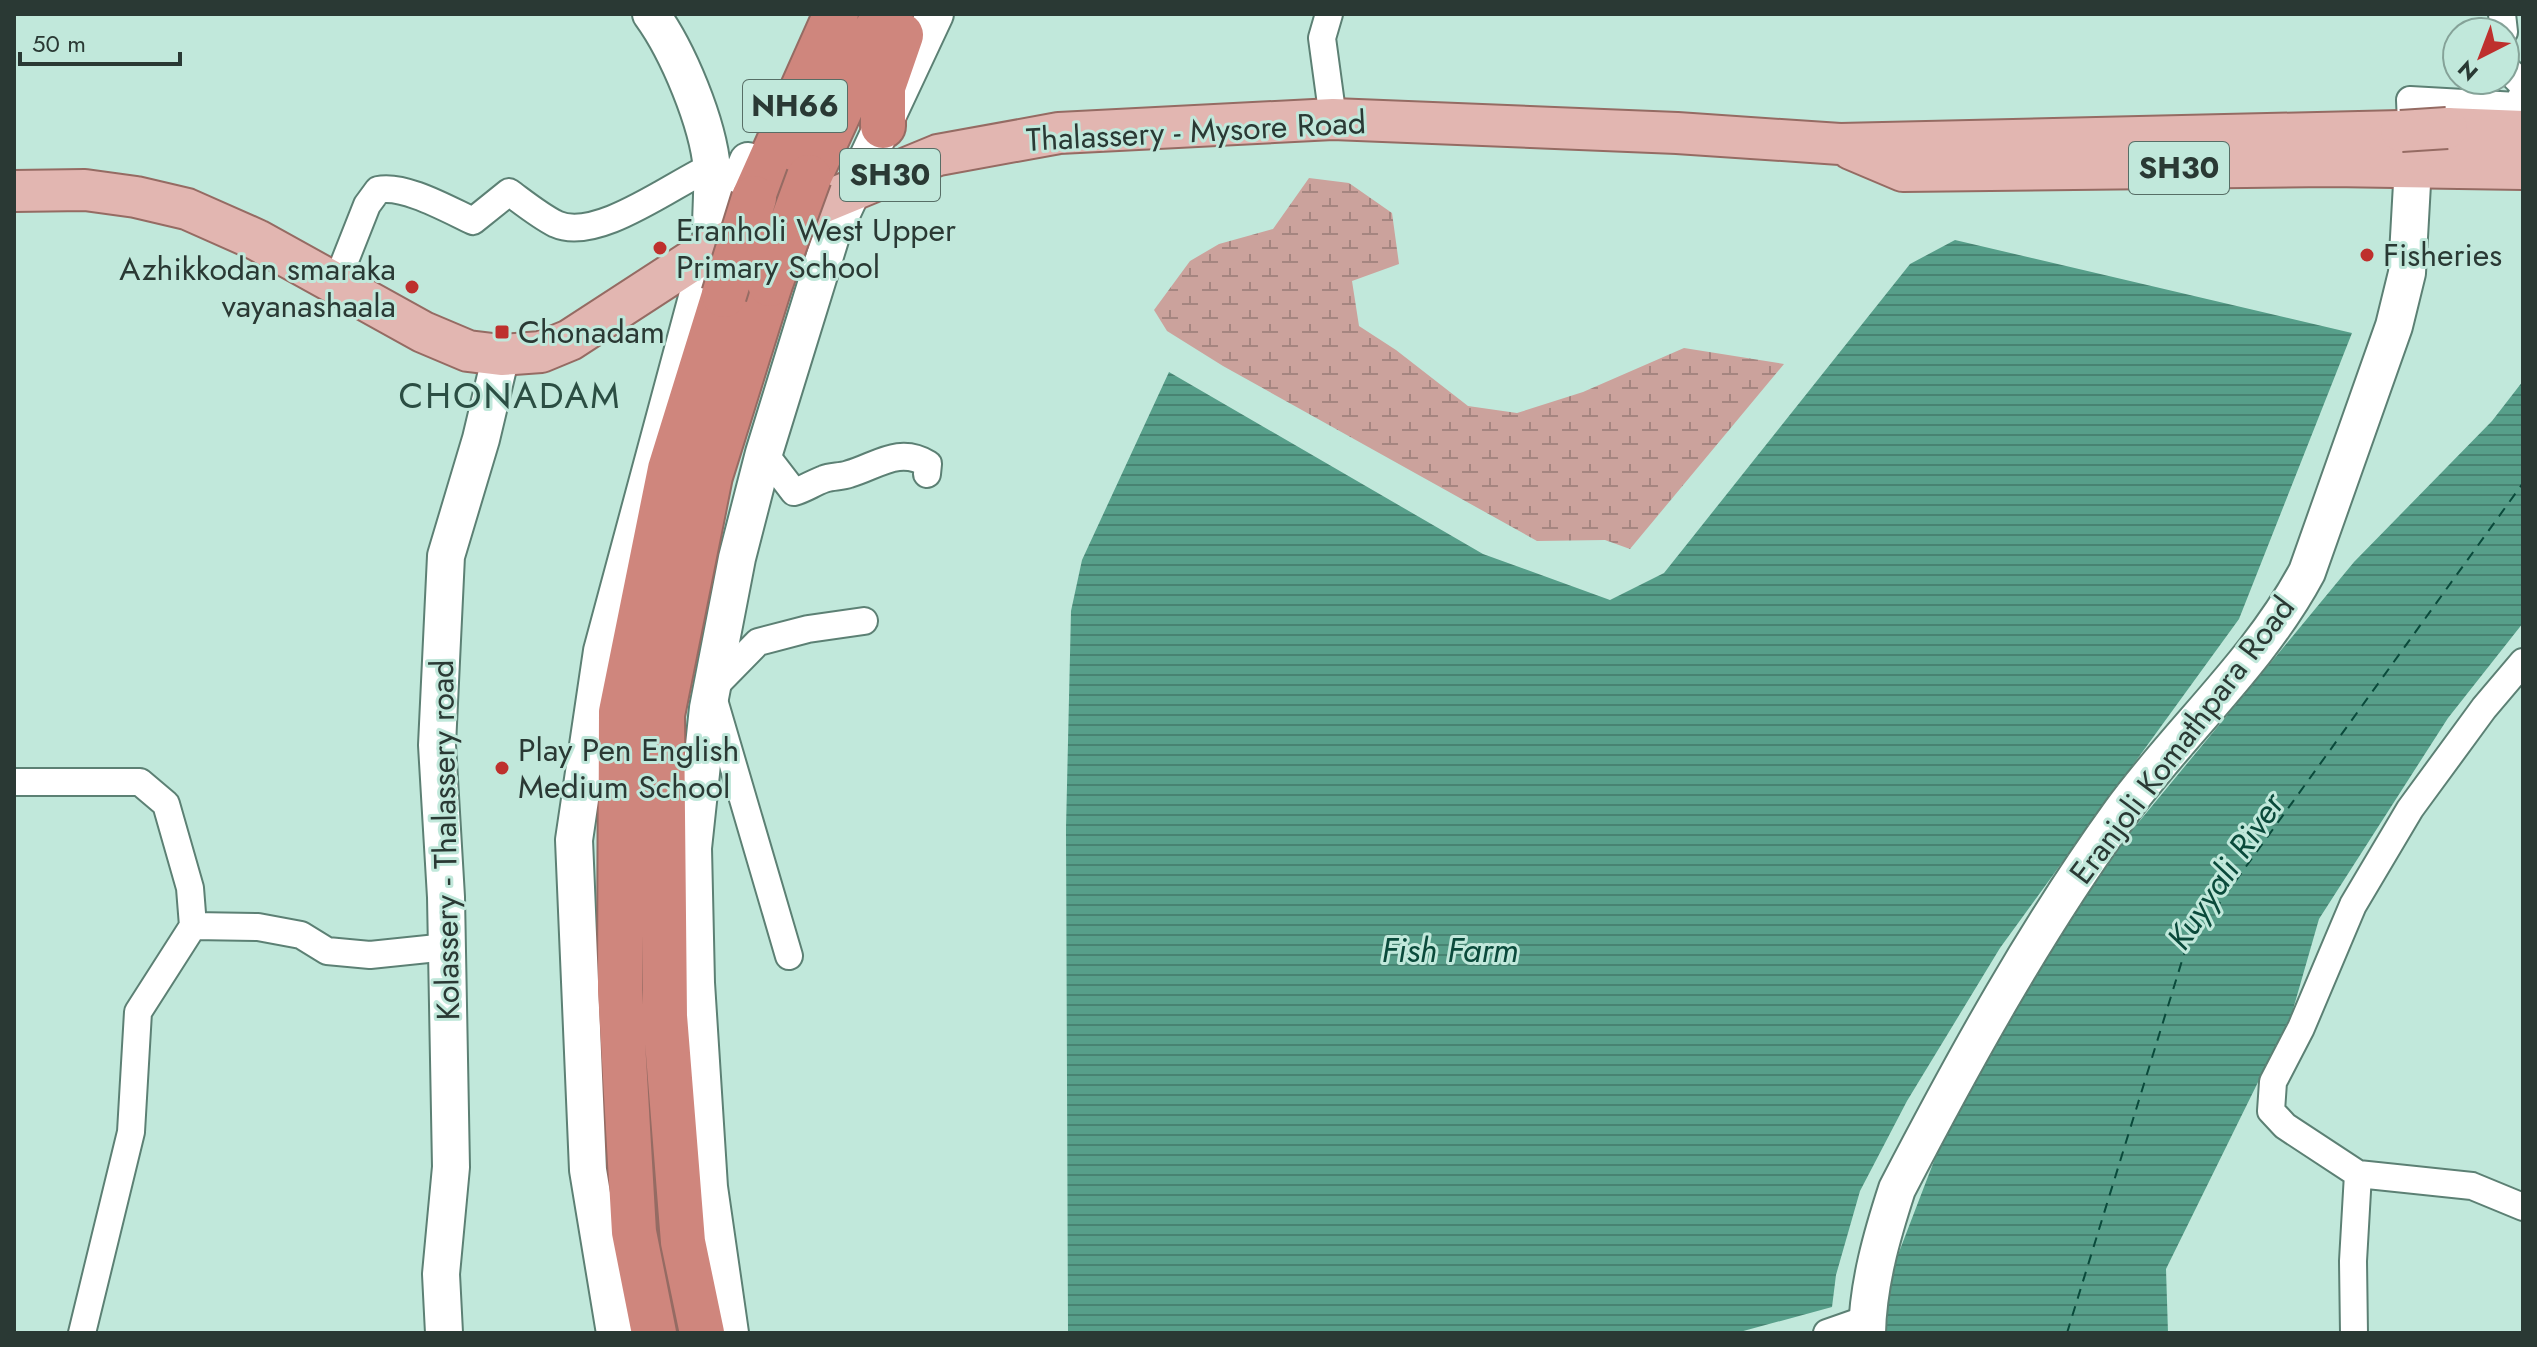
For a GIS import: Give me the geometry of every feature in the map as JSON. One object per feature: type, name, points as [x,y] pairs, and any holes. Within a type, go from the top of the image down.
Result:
[{"type":"highway","points":[[773,104],[795,80],[819,30],[833,14]]},
{"type":"highway","name":"NH66","points":[[654,1333],[634,1232],[620,990],[621,712],[670,469],[754,198],[833,14]]},
{"type":"highway","name":"NH66","points":[[702,1333],[683,1242],[665,1016],[662,715],[710,476],[770,284],[809,177],[884,14]]},
{"type":"highway","points":[[883,126],[883,87],[909,14]]},
{"type":"main road","points":[[2407,148],[2447,128],[2520,118]]},
{"type":"main road","name":"Thalassery - Mysore Road","points":[[14,191],[85,190],[136,197],[187,209],[257,240],[335,286],[423,332],[468,351],[501,355],[541,352],[570,340],[710,249],[938,155],[1059,133],[1333,119],[1677,133],[1840,144]]},
{"type":"main road","name":"sh30","points":[[1840,144],[2407,148]]},
{"type":"main road","points":[[2407,148],[2523,169]]},
{"type":"street","points":[[651,14],[667,37],[703,124],[711,167],[710,249]]},
{"type":"street","points":[[615,1333],[588,1170],[574,840],[602,651],[710,249],[773,104],[817,14]]},
{"type":"street","points":[[730,1333],[709,1187],[696,983],[693,848],[711,690],[737,558],[764,453],[831,236],[935,14]]},
{"type":"street","points":[[1329,14],[1322,38],[1333,119]]},
{"type":"street","points":[[2407,148],[2410,100],[2517,106],[2520,118]]},
{"type":"street","name":"Eranjoli Komathpara Road","points":[[1867,1326],[1882,1241],[1897,1189],[2007,988],[2086,861],[2123,809],[2265,636],[2291,601],[2307,572],[2394,326],[2404,286],[2407,273],[2407,148]]},
{"type":"street","points":[[335,286],[367,205],[378,190],[385,188],[407,192],[473,221],[509,192],[559,225],[591,226],[637,210],[690,176],[711,167]]},
{"type":"street","name":"Kolassery - Thalassery road","points":[[444,1333],[441,1274],[451,1167],[447,947],[437,745],[446,556],[481,439],[501,355]]},
{"type":"street","points":[[764,453],[794,492],[888,459],[917,457],[928,464],[927,474]]},
{"type":"street","points":[[711,690],[758,642],[808,629],[864,621]]},
{"type":"street","points":[[2523,662],[2484,708],[2410,809],[2353,905],[2301,1028],[2273,1082],[2271,1111],[2285,1126],[2358,1174],[2472,1186],[2523,1207]]},
{"type":"street","points":[[711,690],[789,956]]},
{"type":"street","points":[[16,785],[140,782],[166,804],[190,888],[193,926],[138,1012],[131,1132],[82,1333]]},
{"type":"street","points":[[193,926],[258,927],[301,935],[327,951],[370,955],[447,947]]},
{"type":"street","points":[[2354,1333],[2353,1261],[2358,1174]]},
{"type":"street","points":[[1827,1333],[1867,1326]]},
{"type":"green space","points":[[1309,178],[1349,183],[1392,213],[1399,264],[1352,281],[1359,326],[1396,350],[1468,406],[1517,413],[1583,392],[1684,348],[1784,364],[1630,549],[1605,540],[1537,541],[1223,366],[1167,331],[1154,310],[1190,261],[1219,244],[1273,229]]},
{"type":"water","name":"Fish Farm","points":[[1955,240],[2352,333],[2239,619],[2000,948],[1907,1101],[1860,1191],[1836,1275],[1832,1307],[1736,1333],[1068,1333],[1066,829],[1071,611],[1082,560],[1169,372],[1483,554],[1610,600],[1664,573],[1910,264]]},
{"type":"water","name":"Kuyyali River","points":[[2523,381],[2523,623],[2448,718],[2319,919],[2292,1013],[2166,1269],[2168,1333],[1886,1333],[1891,1273],[1957,1101],[2075,899],[2354,562],[2492,421]]},
{"type":"ferry route","points":[[2067,1333],[2185,951],[2523,483]]},
{"type":"place","name":"Eranholi West Upper Primary School","points":[[660,248]]},
{"type":"place","name":"Fisheries","points":[[2367,255]]},
{"type":"place","name":"Azhikkodan smaraka vayanashaala","points":[[412,287]]},
{"type":"place","name":"Chonadam","points":[[502,332]]},
{"type":"place","name":"Play Pen English Medium School","points":[[502,768]]},
{"type":"district","name":"CHONADAM","points":[[510,395]]}]
